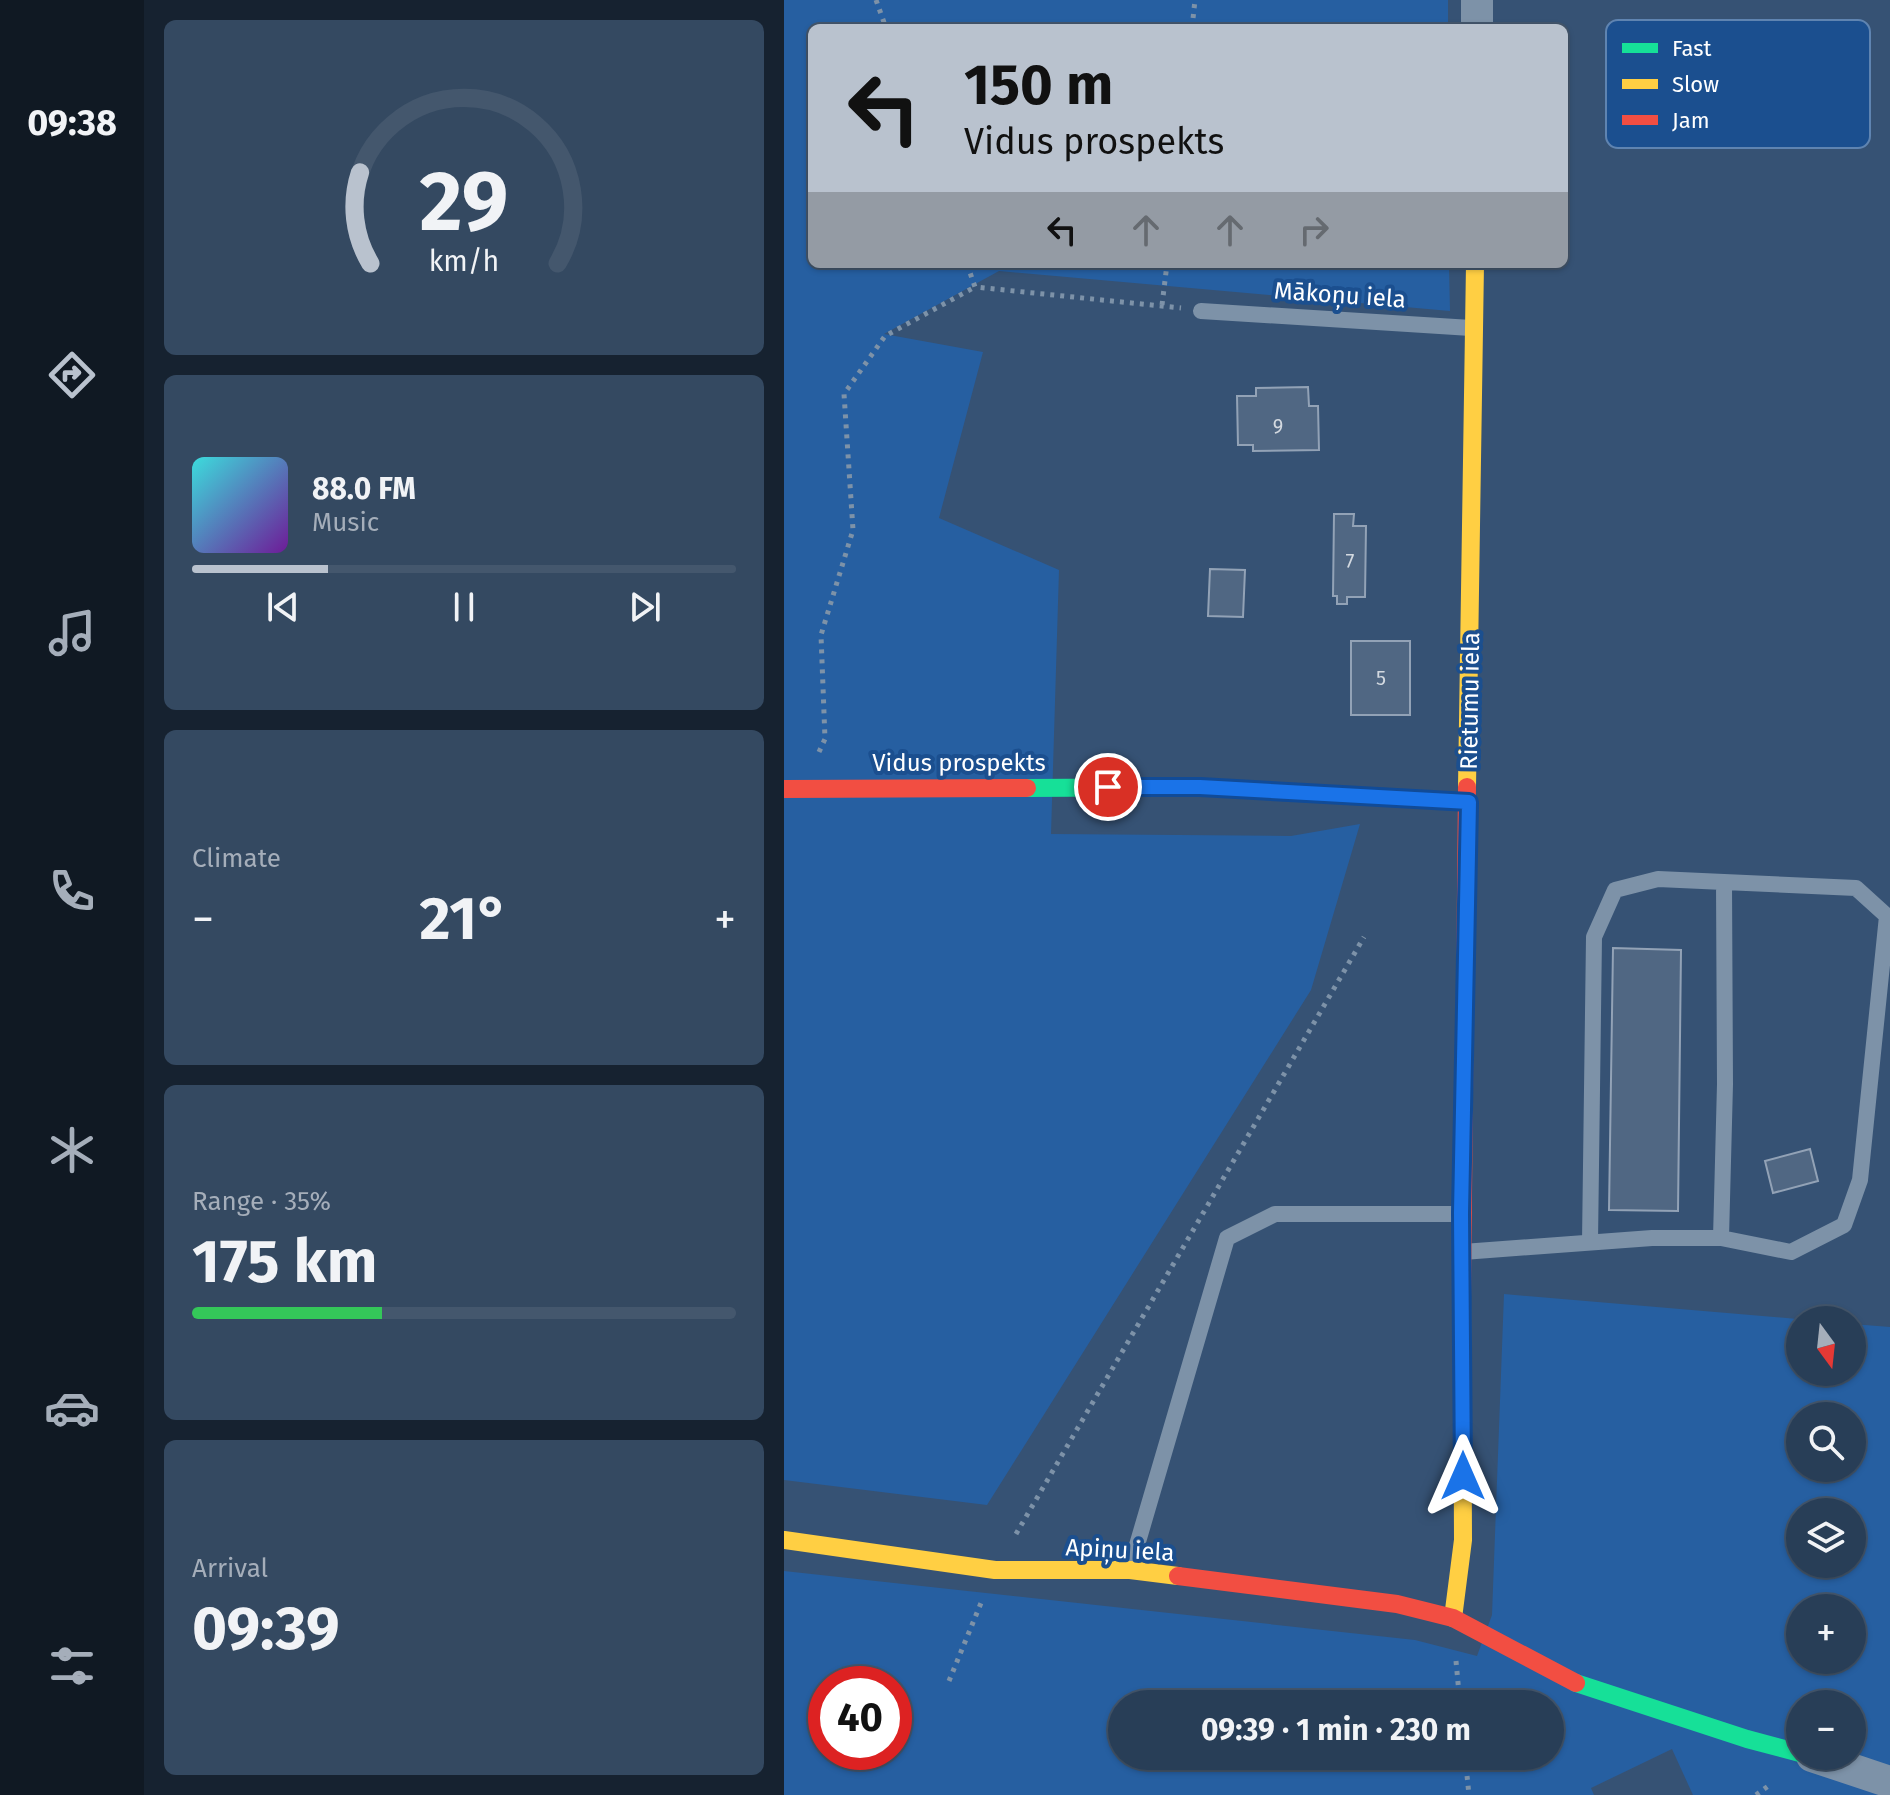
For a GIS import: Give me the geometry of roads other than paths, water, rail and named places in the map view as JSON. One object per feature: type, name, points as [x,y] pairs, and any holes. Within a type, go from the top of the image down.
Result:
[{"type":"street","points":[[1477,0],[1477,24]]},
{"type":"street","name":"Rietumu iela","points":[[1453,1618],[1463,1540],[1461,1213],[1475,268]]},
{"type":"street","name":"Vidus prospekts","points":[[792,789],[1200,787],[1469,802]]},
{"type":"street","name":"Apiņu iela","points":[[784,1540],[995,1570],[1130,1570],[1397,1604],[1453,1618],[1579,1684],[1786,1749]]},
{"type":"street","points":[[1854,1770],[1890,1782]]},
{"type":"lane","name":"Mākoņu iela","points":[[1201,311],[1475,328]]},
{"type":"lane","points":[[1462,1252],[1590,1242],[1721,1238],[1791,1252],[1844,1225],[1860,1180],[1887,916],[1856,888],[1658,879],[1615,890],[1594,937],[1590,1242]]},
{"type":"lane","points":[[1721,1238],[1725,1084],[1724,882]]},
{"type":"lane","points":[[1130,1570],[1227,1238],[1275,1214],[1461,1213]]}]
